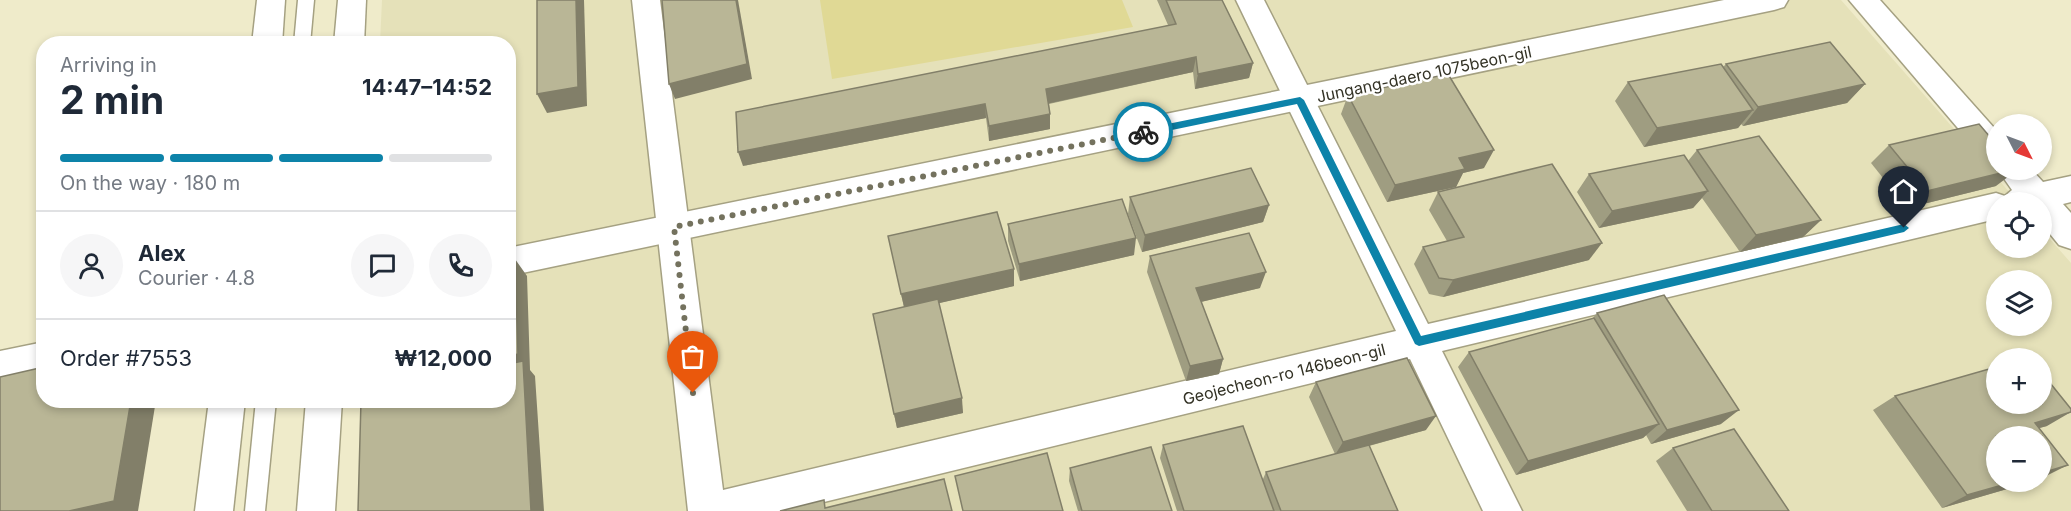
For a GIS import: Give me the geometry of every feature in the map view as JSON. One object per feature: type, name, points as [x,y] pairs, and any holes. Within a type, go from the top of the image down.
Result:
[{"type":"street","points":[[268,36],[271,0]]},
{"type":"street","points":[[350,36],[352,0]]},
{"type":"street","points":[[646,0],[707,511]]},
{"type":"street","points":[[1250,0],[1503,511]]},
{"type":"street","name":"Jungang-daero 1075beon-gil","points":[[516,260],[1300,100],[1774,0]]},
{"type":"street","points":[[1863,0],[1986,140]]},
{"type":"street","points":[[2052,194],[2071,189]]},
{"type":"street","name":"Geojecheon-ro 146beon-gil","points":[[713,511],[1419,341],[1986,208]]},
{"type":"street","points":[[2052,221],[2071,235]]},
{"type":"street","points":[[0,367],[36,359]]},
{"type":"street","points":[[214,511],[226,408]]},
{"type":"street","points":[[316,511],[323,408]]},
{"type":"lane","points":[[303,36],[306,0]]},
{"type":"lane","points":[[255,511],[265,408]]},
{"type":"shaded area","points":[[382,0],[1841,0],[1986,165],[1986,180],[1999,180],[2009,192],[1986,192],[1986,258],[2052,258],[2052,241],[2071,263],[2071,511],[364,511],[498,408],[516,408],[516,36],[380,36]]},
{"type":"shaded area","points":[[820,0],[1122,0],[1133,27],[832,79]]},
{"type":"building","points":[[537,0],[576,0],[578,87],[537,94]]},
{"type":"building","points":[[662,0],[736,0],[747,64],[669,84]]},
{"type":"building","points":[[1166,0],[1222,0],[1253,63],[1198,74],[1196,57],[1046,89],[1050,114],[989,126],[985,104],[738,152],[736,112],[1176,24]]},
{"type":"building","points":[[1830,42],[1865,84],[1758,107],[1726,64]]},
{"type":"building","points":[[1721,64],[1753,110],[1657,128],[1628,82]]},
{"type":"building","points":[[1448,74],[1494,150],[1459,158],[1465,169],[1395,185],[1348,95]]},
{"type":"building","points":[[1979,124],[1986,132],[1986,177],[1927,191],[1889,145]]},
{"type":"building","points":[[1759,136],[1821,220],[1756,235],[1697,150]]},
{"type":"building","points":[[1684,155],[1708,191],[1612,211],[1589,174]]},
{"type":"building","points":[[1552,164],[1602,243],[1453,280],[1439,278],[1423,247],[1464,237],[1438,192]]},
{"type":"building","points":[[1251,168],[1269,205],[1145,235],[1130,197]]},
{"type":"building","points":[[1122,199],[1136,238],[1019,264],[1008,224]]},
{"type":"building","points":[[997,212],[1014,269],[901,294],[888,236]]},
{"type":"building","points":[[1249,233],[1266,272],[1196,288],[1223,359],[1190,366],[1150,256]]},
{"type":"building","points":[[516,291],[518,354],[516,355]]},
{"type":"building","points":[[1664,295],[1739,410],[1667,430],[1597,313]]},
{"type":"building","points":[[938,299],[962,398],[894,414],[873,314]]},
{"type":"building","points":[[1594,318],[1659,424],[1528,461],[1469,352]]},
{"type":"building","points":[[1407,358],[1436,416],[1343,442],[1316,382]]},
{"type":"building","points":[[523,361],[531,511],[358,511],[361,408],[516,408],[516,362]]},
{"type":"building","points":[[36,369],[36,408],[130,408],[114,501],[69,511],[0,511],[0,377]]},
{"type":"building","points":[[1986,370],[1986,414],[2052,414],[2052,385],[2071,412],[2035,423],[2037,426],[1986,426],[1986,490],[1967,495],[1895,396]]},
{"type":"building","points":[[1243,426],[1274,511],[1184,511],[1163,445]]},
{"type":"building","points":[[1734,429],[1789,511],[1712,511],[1673,448]]},
{"type":"building","points":[[1369,445],[1398,511],[1281,511],[1266,472]]},
{"type":"building","points":[[2052,445],[2068,465],[2052,470]]},
{"type":"building","points":[[1151,447],[1172,511],[1082,511],[1070,468]]},
{"type":"building","points":[[1047,453],[1063,511],[963,511],[955,476]]},
{"type":"building","points":[[944,479],[952,511],[780,511],[824,500],[825,508]]},
{"type":"way so far","points":[[693,393],[674,227],[1143,132]]},
{"type":"route","points":[[1143,132],[1300,100],[1419,341],[1904,228]]}]
